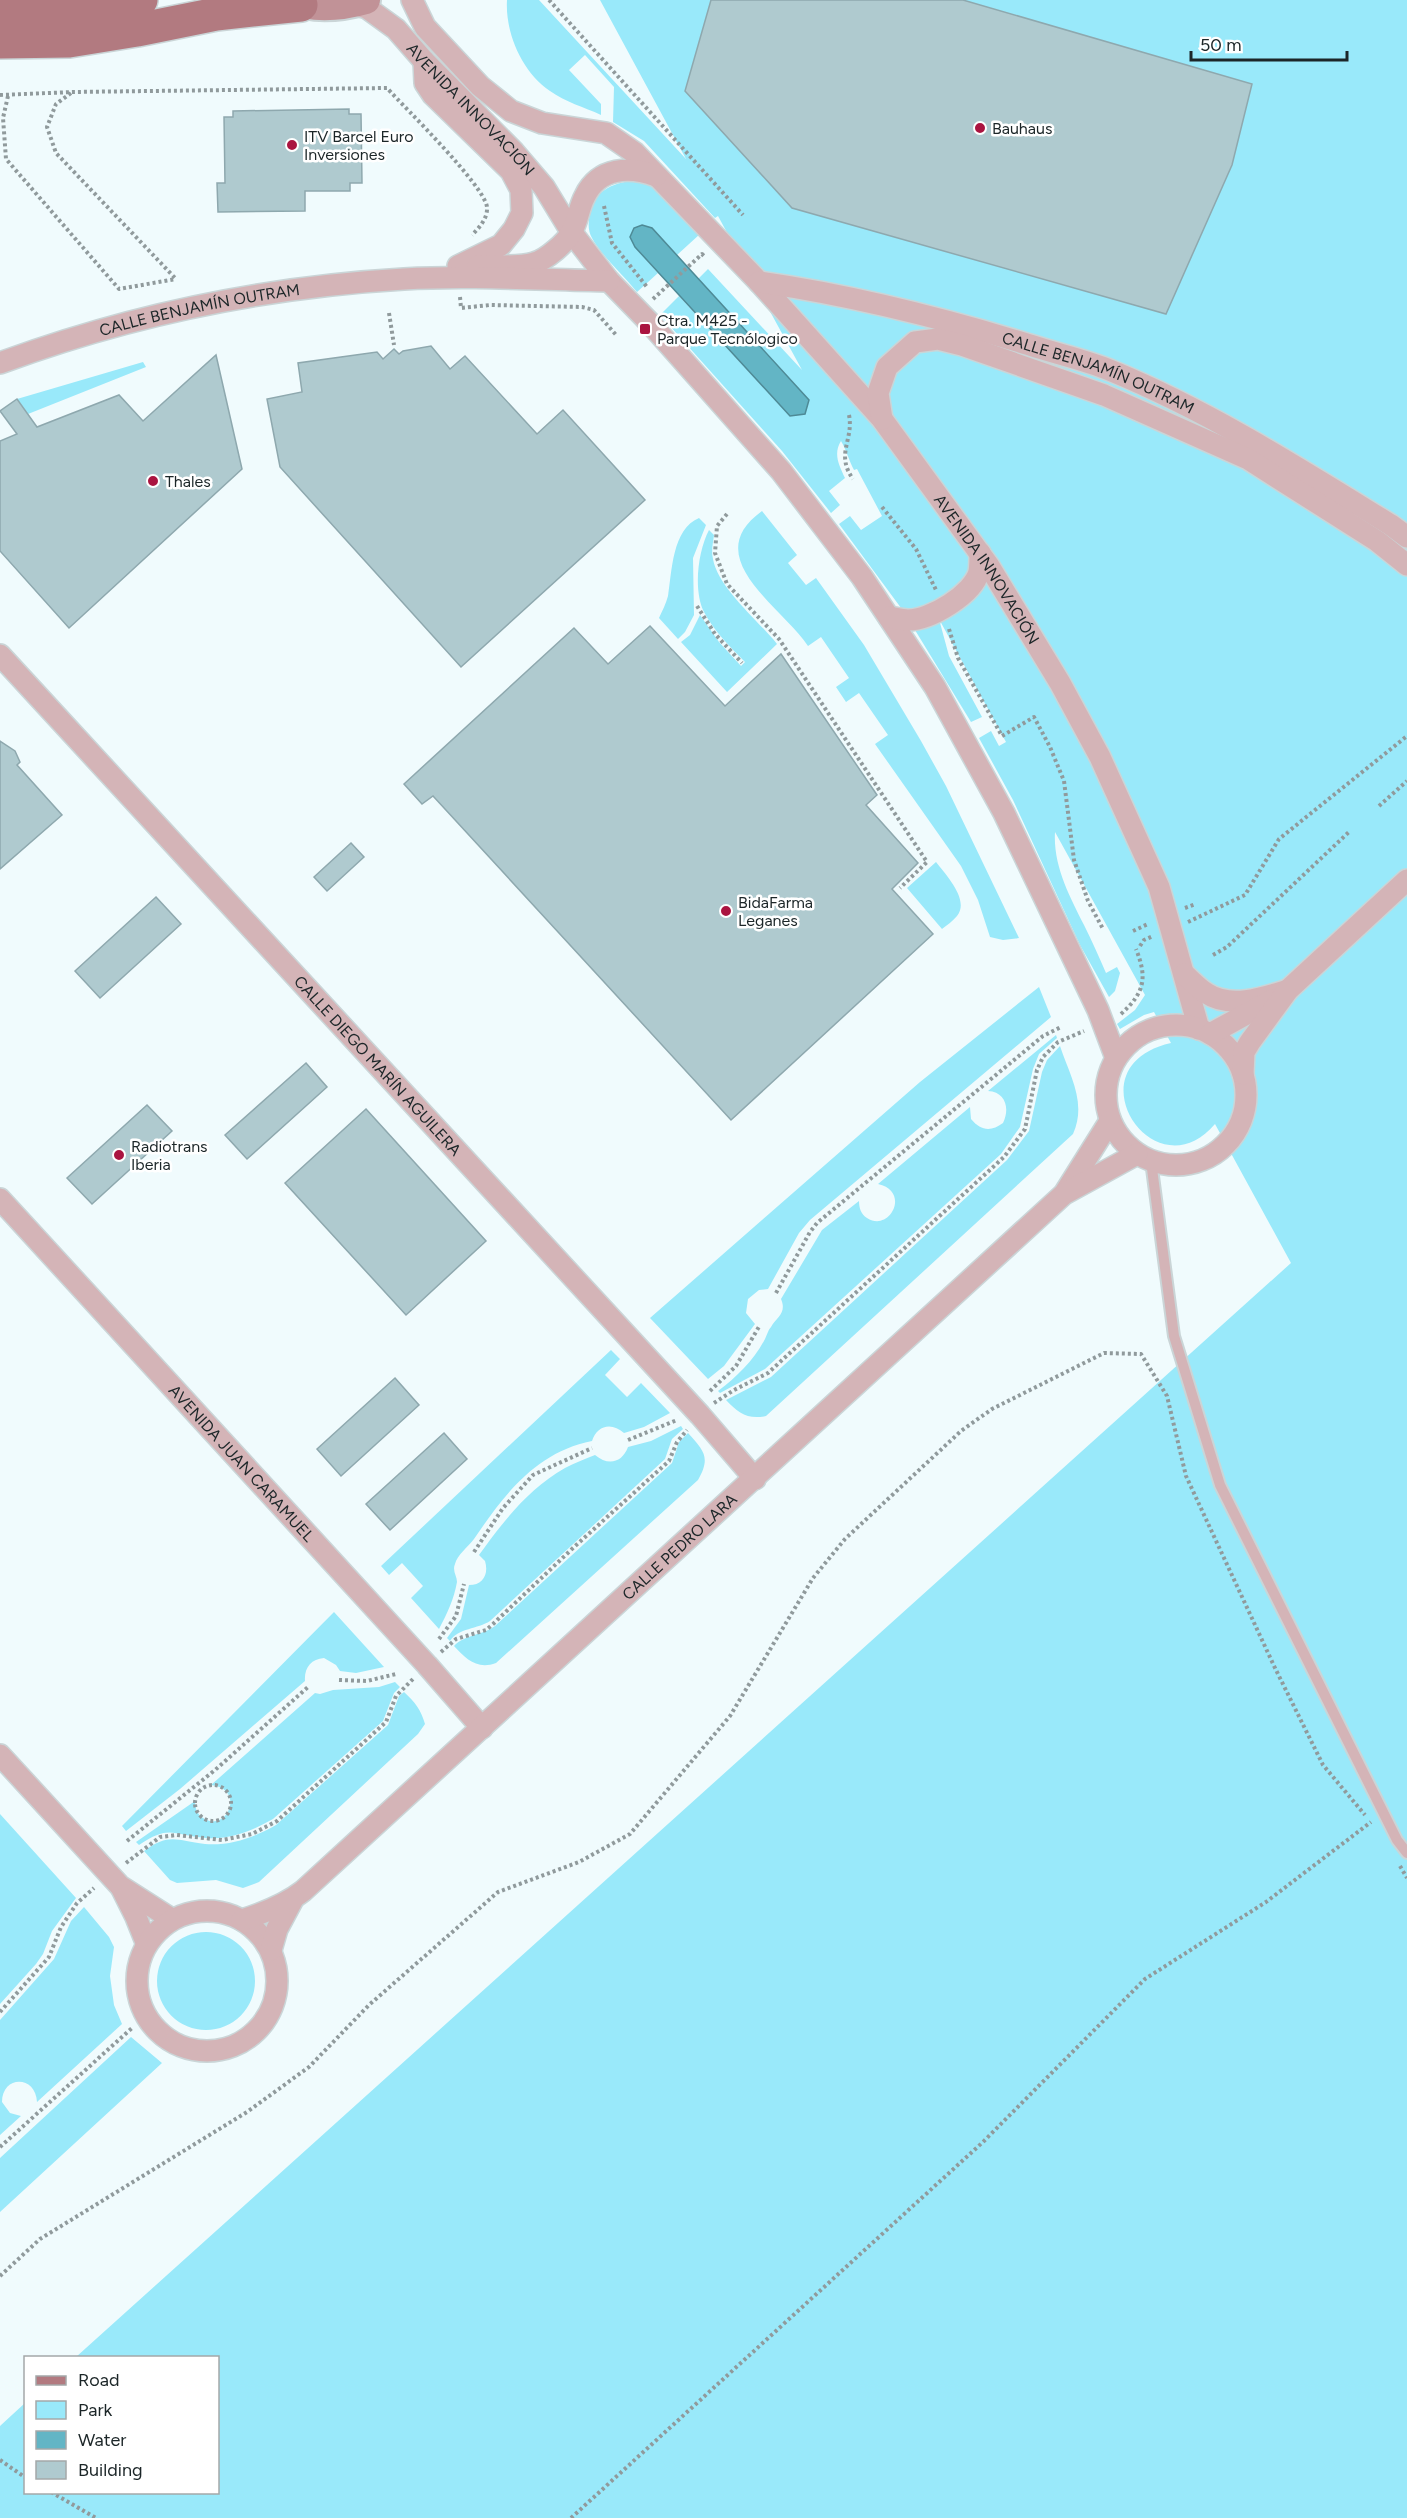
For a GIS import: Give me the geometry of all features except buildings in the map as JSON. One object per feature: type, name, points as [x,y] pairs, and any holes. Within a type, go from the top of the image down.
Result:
[{"type":"main road","points":[[0,16],[48,16],[124,5],[141,0]]},
{"type":"main road","points":[[0,42],[69,41],[296,2]]},
{"type":"street","name":"AVENIDA INNOVACIÓN","points":[[412,0],[424,27],[480,86],[511,111],[542,123],[606,133],[635,153],[759,282],[882,419],[980,553],[1048,663],[1100,757],[1159,887],[1184,974],[1205,1031]]},
{"type":"street","points":[[296,2],[328,7],[359,2]]},
{"type":"street","name":"AVENIDA INNOVACIÓN","points":[[359,2],[381,16],[514,152],[544,187],[572,233],[609,281],[645,318],[781,471],[824,525],[890,617],[935,687],[1004,813],[1103,1023],[1116,1058]]},
{"type":"street","points":[[424,61],[425,83],[433,95],[511,171],[521,190],[522,213],[514,229],[501,245],[458,266]]},
{"type":"street","points":[[572,233],[585,195],[590,187],[607,173],[640,170],[661,178]]},
{"type":"street","name":"CALLE BENJAMÍN OUTRAM","points":[[404,279],[458,266],[535,263],[553,251],[572,233]]},
{"type":"street","name":"CALLE BENJAMÍN OUTRAM","points":[[0,363],[43,348],[184,307],[297,288],[404,279],[609,281]]},
{"type":"street","name":"CALLE BENJAMÍN OUTRAM","points":[[759,282],[814,290],[966,325],[1110,370],[1185,404],[1257,443],[1407,537]]},
{"type":"street","name":"CALLE BENJAMÍN OUTRAM","points":[[882,419],[878,393],[887,367],[915,342],[938,339],[962,345],[1104,395],[1248,459],[1377,541],[1407,565]]},
{"type":"street","points":[[890,617],[909,620],[938,611],[951,603],[965,593],[976,579],[980,570],[980,553]]},
{"type":"street","name":"CALLE DIEGO MARÍN AGUILERA","points":[[0,655],[700,1416],[755,1479]]},
{"type":"street","points":[[1244,1077],[1231,1052],[1205,1031],[1184,1025],[1153,1029],[1126,1045],[1116,1058],[1108,1078],[1106,1100],[1110,1121],[1122,1140],[1144,1157],[1172,1165],[1192,1164],[1206,1159],[1228,1143],[1236,1131],[1246,1105],[1244,1077],[1242,1064],[1244,1052],[1288,990],[1407,880]]},
{"type":"street","points":[[1184,974],[1207,994],[1226,1000],[1254,1000],[1288,990]]},
{"type":"street","points":[[1205,1031],[1226,1027],[1288,990]]},
{"type":"street","name":"CALLE PEDRO LARA","points":[[242,1920],[267,1912],[293,1899],[1065,1194],[1110,1121]]},
{"type":"street","name":"CALLE PEDRO LARA","points":[[1065,1194],[1144,1157]]},
{"type":"street","name":"AVENIDA JUAN CARAMUEL","points":[[0,1199],[482,1728]]},
{"type":"street","points":[[0,1755],[115,1881],[136,1917],[146,1942]]},
{"type":"street","points":[[115,1881],[170,1918]]},
{"type":"street","name":"CALLE PEDRO LARA","points":[[271,1950],[278,1929],[293,1899]]},
{"type":"street","points":[[208,1910],[227,1913],[242,1920],[271,1950],[277,1971],[277,1992],[270,2013],[258,2031],[240,2043],[220,2051],[198,2051],[178,2045],[159,2033],[146,2016],[138,1994],[137,1971],[146,1942],[156,1928],[170,1918],[208,1910]]},
{"type":"lane","points":[[1144,1157],[1174,1336],[1220,1485],[1397,1840],[1407,1853]]},
{"type":"path","points":[[549,0],[743,215]]},
{"type":"path","points":[[0,95],[387,88],[467,176],[482,196],[487,207],[485,218],[468,238]]},
{"type":"path","points":[[8,96],[3,118],[6,159],[118,289],[176,279],[56,153],[47,127],[56,104],[72,92]]},
{"type":"path","points":[[590,187],[602,200],[612,243],[654,297],[702,254],[710,262]]},
{"type":"path","points":[[461,308],[490,305],[582,307],[594,310],[618,336]]},
{"type":"path","points":[[390,313],[394,345]]},
{"type":"path","points":[[842,407],[849,415],[851,428],[845,447],[844,464],[853,479]]},
{"type":"path","points":[[727,514],[717,526],[715,553],[720,571],[727,584],[779,639],[927,862],[900,888]]},
{"type":"path","points":[[698,606],[715,634],[742,663]]},
{"type":"path","points":[[985,707],[1002,736],[1034,717],[1047,740],[1064,781],[1074,860],[1088,901],[1103,929]]},
{"type":"path","points":[[0,2012],[49,1957],[61,1927],[77,1903],[115,1881],[160,1837],[177,1835],[222,1840],[252,1834],[277,1821],[386,1722],[396,1696],[427,1665],[456,1639],[486,1630],[493,1624],[669,1461],[677,1442],[700,1416],[718,1400],[768,1373],[1004,1157],[1024,1129],[1037,1070],[1043,1057],[1058,1042],[1119,1016],[1136,1000],[1143,973],[1138,948],[1144,940],[1211,913],[1245,895],[1279,839],[1407,736]]},
{"type":"path","points":[[1379,807],[1407,781]]},
{"type":"path","points":[[1213,955],[1227,947],[1350,831]]},
{"type":"path","points":[[776,1293],[810,1232],[1043,1036],[1061,1027]]},
{"type":"path","points":[[710,1391],[741,1360],[760,1325]]},
{"type":"path","points":[[0,2276],[40,2239],[247,2112],[309,2067],[369,2005],[498,1892],[579,1862],[630,1834],[730,1716],[813,1578],[839,1546],[961,1431],[992,1409],[1104,1353],[1141,1354],[1167,1396],[1186,1476],[1275,1668],[1323,1765],[1377,1831]]},
{"type":"path","points":[[628,1440],[679,1419]]},
{"type":"path","points":[[474,1552],[503,1508],[533,1475],[592,1448]]},
{"type":"path","points":[[439,1639],[456,1616],[464,1584]]},
{"type":"path","points":[[339,1680],[367,1681],[396,1674]]},
{"type":"path","points":[[127,1841],[199,1784],[308,1687]]},
{"type":"path","points":[[199,1784],[202,1789]]},
{"type":"path","points":[[215,1785],[227,1792],[231,1802],[226,1815],[214,1821],[201,1817],[195,1804],[196,1797],[202,1789],[215,1785]]},
{"type":"path","points":[[571,2518],[983,2142],[1145,1980],[1266,1902],[1371,1822]]},
{"type":"path","points":[[1395,1859],[1407,1878]]},
{"type":"path","points":[[0,2147],[132,2028]]},
{"type":"path","points":[[30,2113],[34,2117]]},
{"type":"path","points":[[0,2460],[24,2477]]},
{"type":"path","points":[[53,2494],[96,2518]]},
{"type":"green space","points":[[507,0],[539,0],[686,159],[600,0],[1407,0],[1407,2518],[0,2518],[0,2426],[24,2404],[24,2494],[219,2494],[219,2356],[77,2356],[1291,1263],[1215,1124],[1191,1142],[1168,1145],[1147,1136],[1132,1119],[1124,1098],[1126,1075],[1141,1056],[1171,1043],[1154,1012],[1120,1029],[1117,1024],[1135,1010],[1145,995],[1055,832],[1060,869],[1073,903],[1106,973],[1117,967],[1120,973],[1115,991],[1109,997],[1080,945],[1013,800],[979,738],[991,731],[999,746],[1006,742],[939,619],[949,656],[982,717],[971,722],[904,612],[839,524],[850,516],[861,530],[882,516],[857,469],[854,470],[841,441],[837,455],[845,478],[829,491],[840,505],[831,513],[782,451],[660,315],[679,296],[790,416],[809,400],[698,279],[708,269],[802,370],[718,216],[715,218],[644,141],[613,122],[614,87],[585,55],[569,70],[601,104],[601,115],[562,98],[540,83],[517,51],[507,13]]},
{"type":"green space","points":[[636,180],[653,185],[700,234],[677,255],[651,228],[635,247],[658,273],[637,292],[596,244],[590,234],[589,225],[590,210],[598,196],[610,187]]},
{"type":"green space","points":[[143,362],[146,367],[28,414],[17,399]]},
{"type":"green space","points":[[762,511],[797,555],[788,563],[806,585],[816,578],[864,645],[946,786],[1019,938],[1003,940],[990,937],[978,900],[961,866],[875,744],[888,735],[859,693],[846,702],[836,687],[849,678],[821,637],[808,646],[750,580],[741,563],[738,546],[744,528]]},
{"type":"green space","points":[[699,518],[706,525],[693,558],[694,615],[685,632],[678,639],[659,618],[668,596],[678,541],[683,531]]},
{"type":"green space","points":[[709,530],[714,535],[712,556],[722,581],[777,644],[727,692],[681,642],[690,635],[700,615],[719,642],[741,666],[745,662],[713,626],[701,603],[698,571],[702,549]]},
{"type":"green space","points":[[936,862],[955,888],[961,903],[957,916],[942,929],[907,888]]},
{"type":"green space","points":[[1039,987],[1051,1017],[810,1220],[799,1233],[768,1289],[759,1290],[748,1299],[746,1313],[755,1324],[724,1366],[708,1379],[650,1318],[920,1082]]},
{"type":"green space","points":[[1056,1035],[1057,1038],[1039,1054],[1033,1069],[1020,1127],[1001,1154],[765,1369],[720,1393],[718,1391],[744,1368],[761,1347],[782,1311],[781,1299],[822,1230],[859,1201],[861,1211],[867,1218],[875,1221],[889,1216],[894,1209],[893,1194],[888,1188],[878,1184],[970,1107],[971,1119],[982,1128],[990,1129],[1003,1123],[1006,1112],[1005,1102],[999,1094],[988,1091]]},
{"type":"green space","points":[[1060,1046],[1078,1100],[1077,1123],[1073,1134],[766,1416],[749,1416],[735,1409],[726,1400],[771,1377],[1007,1160],[1029,1131],[1042,1072],[1047,1060]]},
{"type":"green space","points":[[611,1350],[620,1359],[605,1375],[627,1397],[641,1383],[670,1413],[644,1427],[624,1433],[615,1427],[605,1427],[597,1431],[592,1441],[554,1455],[523,1478],[497,1507],[456,1561],[454,1569],[456,1588],[439,1629],[411,1598],[423,1586],[402,1563],[389,1575],[381,1566]]},
{"type":"green space","points":[[681,1426],[683,1429],[672,1439],[665,1459],[490,1621],[463,1631],[450,1641],[447,1638],[461,1619],[469,1585],[474,1585],[484,1578],[485,1561],[479,1555],[507,1519],[539,1486],[572,1464],[595,1455],[605,1461],[614,1461],[622,1457],[628,1447],[651,1441]]},
{"type":"green space","points":[[688,1433],[704,1455],[704,1465],[698,1480],[496,1663],[483,1665],[472,1662],[454,1646],[458,1642],[495,1626],[672,1463],[679,1442]]},
{"type":"green space","points":[[334,1612],[384,1667],[356,1673],[340,1671],[336,1665],[324,1658],[312,1662],[306,1672],[305,1681],[180,1789],[126,1831],[122,1826]]},
{"type":"green space","points":[[395,1682],[400,1687],[394,1693],[383,1721],[273,1819],[249,1831],[224,1838],[206,1838],[171,1832],[158,1835],[139,1845],[136,1842],[195,1801],[197,1811],[203,1818],[211,1821],[225,1816],[229,1809],[228,1794],[222,1788],[211,1785],[315,1693],[379,1687]]},
{"type":"green space","points":[[404,1692],[417,1706],[425,1724],[418,1734],[259,1882],[243,1888],[216,1880],[177,1883],[170,1880],[144,1851],[161,1841],[174,1839],[205,1844],[233,1842],[251,1837],[276,1825],[388,1725],[399,1696]]},
{"type":"green space","points":[[0,1814],[76,1898],[52,1931],[43,1954],[36,1964],[0,2004]]},
{"type":"green space","points":[[84,1907],[109,1937],[114,1947],[110,1976],[114,2005],[122,2024],[37,2102],[35,2093],[25,2083],[13,2083],[7,2087],[3,2093],[2,2102],[10,2113],[21,2116],[0,2135],[0,2020],[54,1959],[71,1921]]},
{"type":"green space","points":[[206,1932],[225,1935],[241,1946],[252,1962],[255,1981],[252,2000],[241,2016],[225,2027],[206,2030],[187,2027],[171,2016],[160,2000],[157,1981],[160,1962],[171,1946],[187,1935]]},
{"type":"green space","points":[[131,2037],[162,2063],[0,2212],[0,2158]]},
{"type":"water","points":[[642,225],[652,228],[809,400],[805,414],[790,416],[635,247],[630,237],[634,228]]},
{"type":"place","name":"Bauhaus","points":[[980,128]]},
{"type":"place","name":"ITV Barcel Euro Inversiones","points":[[292,145]]},
{"type":"place","name":"Ctra. M425 - Parque Tecnólogico","points":[[645,329]]},
{"type":"place","name":"Thales","points":[[153,481]]},
{"type":"place","name":"BidaFarma Leganes","points":[[726,911]]},
{"type":"place","name":"Radiotrans Iberia","points":[[119,1155]]}]
